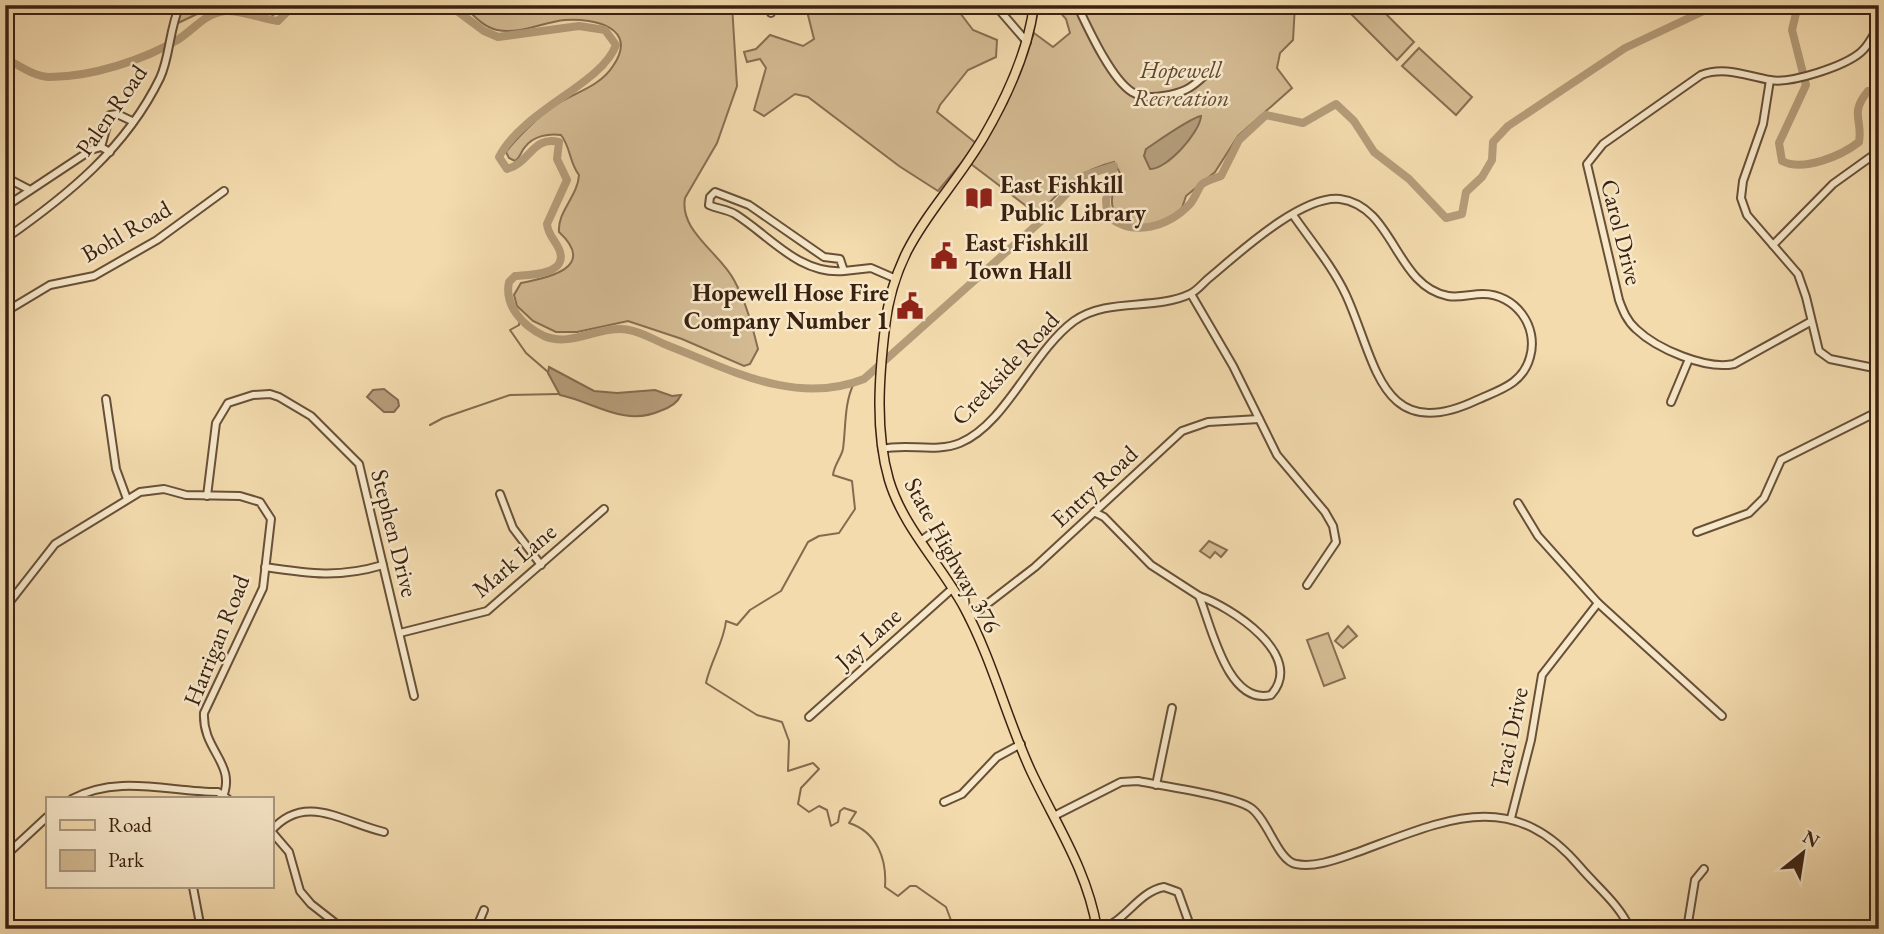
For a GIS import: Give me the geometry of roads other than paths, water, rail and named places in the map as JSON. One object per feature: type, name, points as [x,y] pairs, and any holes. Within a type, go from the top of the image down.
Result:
[{"type":"main road","name":"State Highway 376","points":[[1034,5],[1027,42],[1013,79],[984,137],[913,237],[894,278],[883,352],[882,449],[898,502],[967,614],[1021,744],[1083,871],[1099,929]]},
{"type":"street","name":"Palen Road","points":[[5,239],[62,198],[110,152],[159,80],[169,34],[180,5]]},
{"type":"street","points":[[995,5],[1027,42]]},
{"type":"street","points":[[1077,5],[1108,62],[1130,91],[1147,97],[1172,95],[1190,90],[1205,75]]},
{"type":"street","name":"Carol Drive","points":[[1811,322],[1734,364],[1717,366],[1689,359],[1644,335],[1625,315],[1587,164],[1596,150],[1609,139],[1702,75],[1718,71],[1735,72],[1770,80],[1815,73],[1856,56],[1879,25]]},
{"type":"street","points":[[1770,80],[1763,124],[1743,181],[1741,198],[1746,215],[1798,274],[1807,296],[1817,349],[1824,356],[1853,366],[1879,369]]},
{"type":"street","points":[[102,147],[110,115],[117,114],[132,121]]},
{"type":"street","points":[[5,206],[90,150],[102,147],[110,152]]},
{"type":"street","points":[[1773,245],[1833,184],[1879,150]]},
{"type":"street","points":[[5,185],[9,179],[30,190]]},
{"type":"street","name":"Bohl Road","points":[[5,312],[50,285],[94,276],[157,240],[224,191]]},
{"type":"street","points":[[844,271],[840,259],[824,257],[749,205],[712,193],[709,205],[735,214],[790,256],[835,272],[844,271],[871,268],[894,278]]},
{"type":"street","points":[[1293,215],[1346,295],[1377,379],[1401,405],[1423,413],[1460,408],[1513,384],[1525,370],[1532,349],[1532,337],[1525,317],[1512,304],[1496,296],[1456,297],[1429,289],[1414,276],[1369,213],[1348,201],[1335,199],[1312,203],[1293,215],[1258,238],[1191,294],[1277,455],[1325,512],[1336,536],[1334,546],[1307,585]]},
{"type":"street","name":"Creekside Road","points":[[882,449],[907,445],[946,447],[963,442],[1000,408],[1048,346],[1074,321],[1101,309],[1191,294]]},
{"type":"street","points":[[1671,402],[1689,359]]},
{"type":"street","name":"Stephen Drive","points":[[207,496],[213,434],[225,406],[253,395],[270,394],[310,416],[359,464],[414,696]]},
{"type":"street","points":[[106,399],[116,469],[127,499]]},
{"type":"street","points":[[1697,531],[1749,513],[1764,498],[1781,460],[1879,411]]},
{"type":"street","name":"Entry Road","points":[[967,614],[1035,567],[1182,431],[1208,422],[1259,419]]},
{"type":"street","name":"Harrigan Road","points":[[5,608],[55,544],[127,499],[152,489],[253,498],[266,507],[271,519],[260,598],[204,713],[205,735],[226,774],[224,797]]},
{"type":"street","points":[[500,494],[513,528],[541,565]]},
{"type":"street","points":[[1518,503],[1552,553],[1598,603],[1722,716]]},
{"type":"street","name":"Mark Lane","points":[[400,633],[487,611],[604,509]]},
{"type":"street","points":[[1094,512],[1104,517],[1151,565],[1199,596],[1244,619],[1260,633],[1278,667],[1278,684],[1270,695],[1262,697],[1250,693],[1225,665],[1199,596]]},
{"type":"street","points":[[922,540],[937,532],[945,541],[962,578],[967,614]]},
{"type":"street","points":[[265,567],[328,576],[383,565]]},
{"type":"street","name":"Jay Lane","points":[[809,717],[953,588]]},
{"type":"street","name":"Traci Drive","points":[[1511,818],[1531,740],[1542,675],[1598,603]]},
{"type":"street","points":[[1156,785],[1172,708]]},
{"type":"street","points":[[944,802],[962,794],[997,757],[1021,744]]},
{"type":"street","points":[[1054,816],[1121,782],[1138,781],[1245,804],[1262,818],[1285,858],[1296,864],[1328,861],[1457,818],[1495,815],[1511,818],[1558,845],[1616,907],[1630,929]]},
{"type":"street","points":[[76,797],[92,790],[127,784],[217,797]]},
{"type":"street","points":[[273,829],[290,814],[311,810],[384,832]]},
{"type":"street","points":[[5,856],[46,818]]},
{"type":"street","points":[[273,833],[289,852],[300,891],[311,904],[343,929]]},
{"type":"street","points":[[1687,929],[1695,880],[1704,869]]},
{"type":"street","points":[[1099,929],[1113,924],[1144,896],[1164,887],[1178,892],[1188,920]]},
{"type":"street","points":[[193,888],[201,929]]},
{"type":"street","points":[[476,929],[484,910]]},
{"type":"waterway","points":[[5,58],[38,75],[50,77],[100,71],[165,47],[218,12],[238,12],[278,21],[294,5]]},
{"type":"waterway","points":[[449,5],[484,31],[498,37],[579,26],[605,30],[616,45],[608,59],[595,72],[525,125],[510,140],[499,157],[507,169],[515,166],[543,142],[559,142],[557,159],[567,180],[547,224],[559,249],[559,264],[546,272],[515,276],[509,282],[509,299],[522,321],[536,332],[555,339],[576,338],[608,330],[634,331],[764,382],[814,389],[864,379],[1041,221],[1083,176],[1114,166],[1106,200],[1107,215],[1117,222],[1138,228],[1161,224],[1190,204],[1201,185],[1221,176],[1239,140],[1266,115],[1303,123],[1336,104],[1354,121],[1374,152],[1409,179],[1446,218],[1462,214],[1466,192],[1482,177],[1492,160],[1493,142],[1508,126],[1625,48],[1708,9],[1745,5]]},
{"type":"waterway","points":[[1798,5],[1792,30],[1806,85],[1779,143],[1782,161],[1800,165],[1811,164],[1859,142],[1859,105],[1868,91],[1879,92]]},
{"type":"waterway","points":[[520,318],[519,325],[510,330],[526,353],[548,372]]},
{"type":"waterway","points":[[854,383],[847,407],[843,449],[833,475],[852,481],[855,509],[839,533],[819,536],[808,542],[781,591],[750,610],[737,625],[726,621],[706,683],[757,715],[782,722],[789,741],[788,771],[813,763],[819,769],[801,788],[798,804],[809,812],[819,806],[827,810],[831,826],[838,822],[840,811],[844,808],[856,812],[849,823],[867,833],[878,848],[884,866],[885,887],[898,896],[910,886],[916,886],[946,907],[952,923],[962,929]]},
{"type":"waterway","points":[[430,425],[510,395],[559,394]]},
{"type":"place","name":"East Fishkill Public Library","points":[[979,198]]},
{"type":"place","name":"East Fishkill Town Hall","points":[[944,256]]},
{"type":"place","name":"Hopewell Hose Fire Company Number 1","points":[[910,306]]},
{"type":"park label","name":"Hopewell Recreation","points":[[1181,83]]}]
